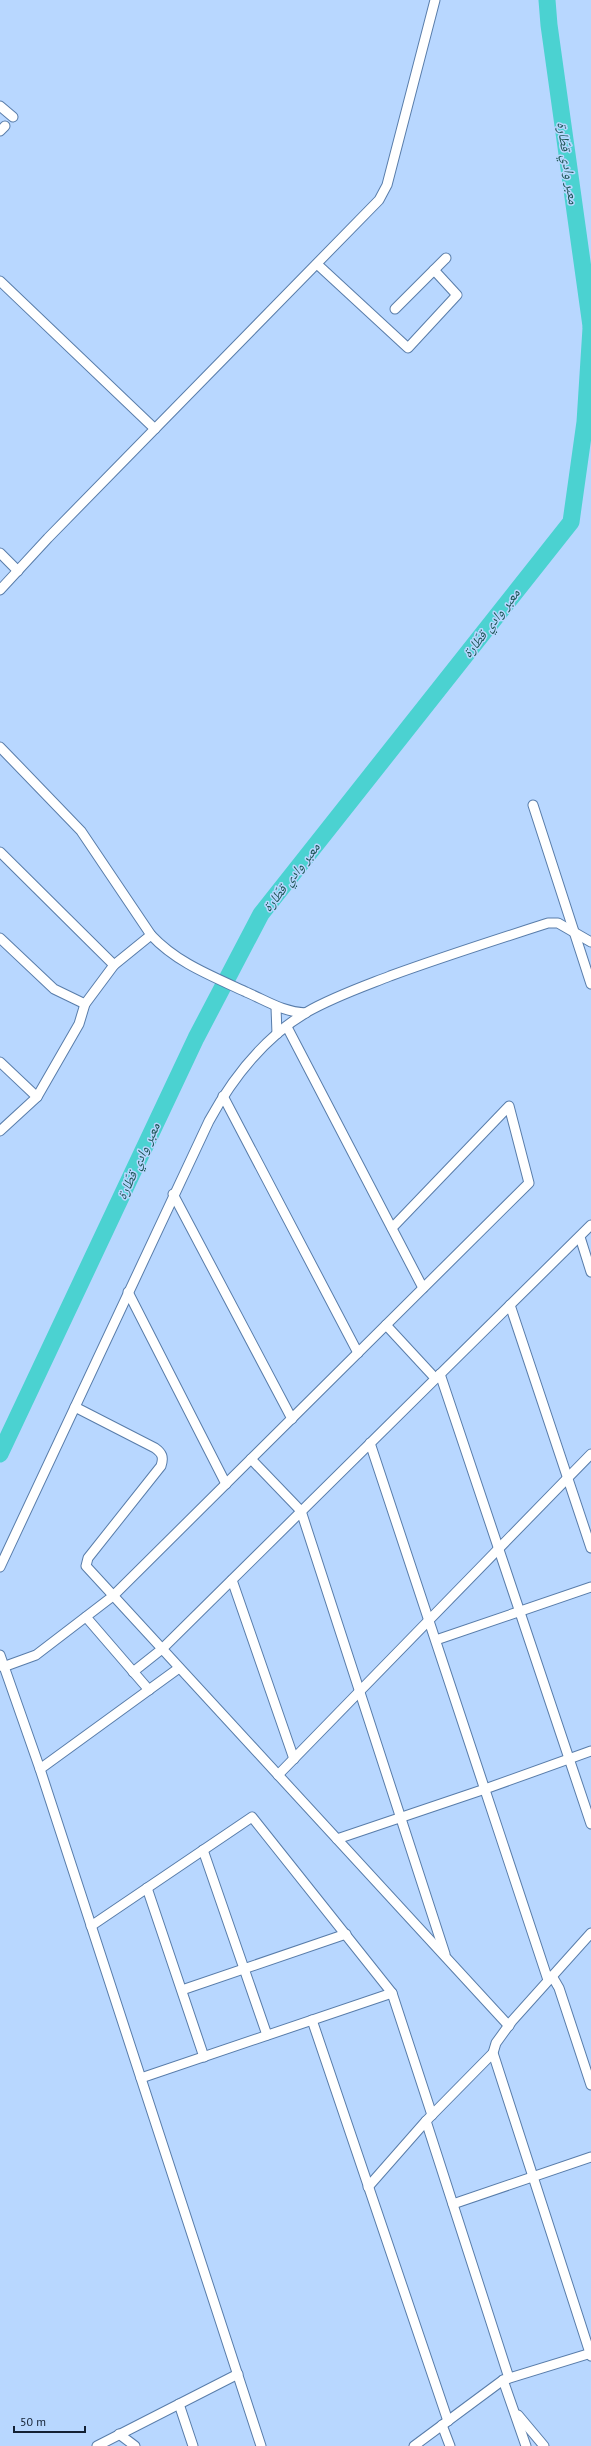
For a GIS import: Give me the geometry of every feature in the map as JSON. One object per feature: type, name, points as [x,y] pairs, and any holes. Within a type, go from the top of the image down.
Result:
[{"type":"street","points":[[0,590],[379,200],[385,191],[435,0]]},
{"type":"street","points":[[0,106],[13,117]]},
{"type":"street","points":[[395,309],[446,258]]},
{"type":"street","points":[[318,264],[408,348],[457,296],[434,270]]},
{"type":"street","points":[[0,282],[155,429]]},
{"type":"street","points":[[0,553],[18,571]]},
{"type":"street","points":[[0,747],[80,831],[151,935],[160,945],[183,962],[276,1007],[306,1013]]},
{"type":"street","points":[[532,805],[591,984]]},
{"type":"street","points":[[0,852],[114,965]]},
{"type":"street","points":[[0,1567],[173,1194],[223,1096],[241,1072],[277,1034],[306,1013],[350,992],[424,964],[548,923],[558,923],[591,942]]},
{"type":"street","points":[[0,1132],[37,1097],[79,1024],[85,1004],[114,965],[151,935]]},
{"type":"street","points":[[0,938],[54,989],[85,1004]]},
{"type":"street","points":[[276,1007],[277,1034]]},
{"type":"street","points":[[287,1027],[423,1288]]},
{"type":"street","points":[[0,1062],[37,1097]]},
{"type":"street","points":[[223,1096],[358,1353]]},
{"type":"street","points":[[3,1667],[36,1655],[113,1596],[529,1183],[509,1106],[392,1228]]},
{"type":"street","points":[[173,1194],[292,1418]]},
{"type":"street","points":[[133,1672],[162,1649],[591,1225]]},
{"type":"street","points":[[580,1237],[591,1272]]},
{"type":"street","points":[[128,1292],[226,1484]]},
{"type":"street","points":[[510,1304],[591,1548]]},
{"type":"street","points":[[386,1325],[438,1376],[499,1549],[591,1824]]},
{"type":"street","points":[[74,1406],[155,1448],[162,1453],[163,1461],[162,1466],[88,1558],[86,1566],[509,2026]]},
{"type":"street","points":[[370,1443],[485,1789],[550,1978],[559,1988],[591,2085]]},
{"type":"street","points":[[278,1775],[591,1454]]},
{"type":"street","points":[[251,1459],[302,1511],[446,1958]]},
{"type":"street","points":[[232,1580],[294,1759]]},
{"type":"street","points":[[436,1640],[591,1587]]},
{"type":"street","points":[[86,1617],[149,1690]]},
{"type":"street","points":[[0,1655],[40,1769],[261,2446]]},
{"type":"street","points":[[40,1769],[180,1668]]},
{"type":"street","points":[[337,1839],[485,1789],[591,1751]]},
{"type":"street","points":[[91,1926],[252,1817],[392,1993],[453,2204],[506,2379],[513,2410],[526,2446]]},
{"type":"street","points":[[203,1850],[267,2035]]},
{"type":"street","points":[[147,1888],[204,2057]]},
{"type":"street","points":[[368,2187],[429,2118],[493,2053],[496,2042],[509,2026],[591,1933]]},
{"type":"street","points":[[182,1990],[346,1934]]},
{"type":"street","points":[[141,2078],[392,1993]]},
{"type":"street","points":[[312,2020],[445,2423],[450,2446]]},
{"type":"street","points":[[414,2446],[506,2379],[591,2354],[532,2177],[493,2053]]},
{"type":"street","points":[[453,2204],[591,2158]]},
{"type":"street","points":[[97,2446],[238,2374]]},
{"type":"street","points":[[179,2404],[193,2446]]},
{"type":"street","points":[[513,2410],[544,2446]]},
{"type":"street","points":[[119,2434],[135,2446]]},
{"type":"waterway","name":"معبر وادي قطّارة","points":[[547,0],[549,25],[591,326]]},
{"type":"waterway","name":"معبر وادي قطّارة","points":[[0,1454],[196,1038],[261,914],[571,522],[585,422],[591,328]]}]
